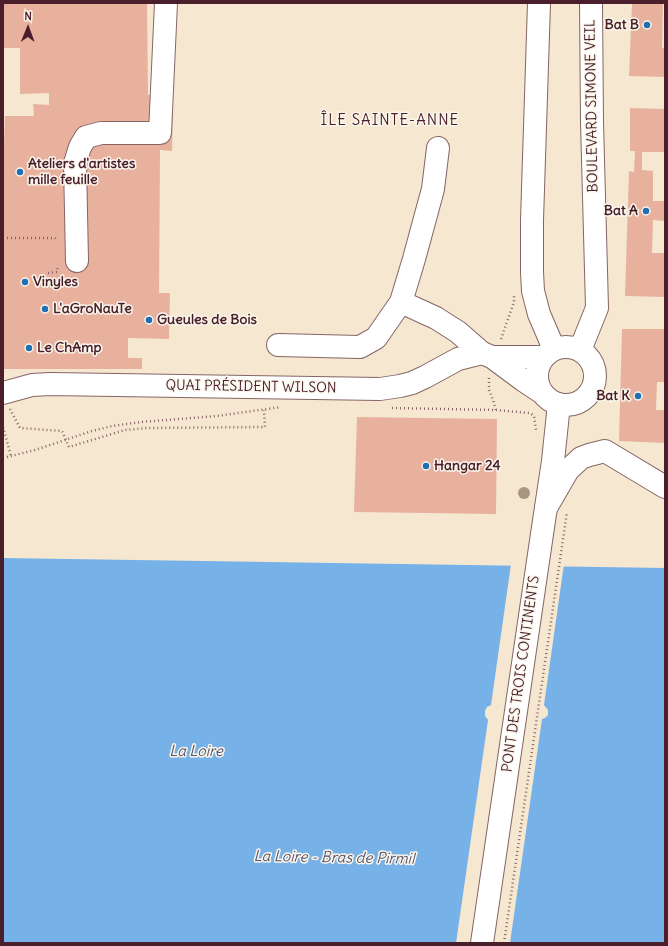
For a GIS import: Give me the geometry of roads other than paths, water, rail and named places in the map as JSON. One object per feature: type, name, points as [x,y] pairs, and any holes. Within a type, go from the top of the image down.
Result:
[{"type":"main road","points":[[68,262],[75,163],[80,147],[86,137],[101,133],[160,133],[166,3]]},
{"type":"main road","points":[[539,3],[533,182],[532,272],[533,291],[549,353]]},
{"type":"main road","name":"BOULEVARD SIMONE VEIL","points":[[580,350],[597,308],[592,122],[591,3]]},
{"type":"main road","points":[[278,345],[360,347],[376,338],[401,302],[433,189],[438,148]]},
{"type":"main road","points":[[401,302],[436,318],[458,332],[488,362],[523,380],[550,400],[559,404],[569,405],[580,402],[588,395],[593,386],[595,376],[594,366],[588,357],[580,350],[570,347],[565,347],[549,353],[539,365],[537,374],[541,392]]},
{"type":"main road","name":"QUAI PRÉSIDENT WILSON","points":[[5,398],[32,385],[50,384],[380,389],[412,383],[458,359],[488,362],[549,353]]},
{"type":"main road","name":"PONT DES TROIS CONTINENTS","points":[[482,943],[553,461],[559,404]]},
{"type":"main road","points":[[546,509],[568,470],[581,458],[605,451],[665,487]]},
{"type":"water","name":"La Loire","points":[[3,558],[665,568],[665,943],[3,943]]},
{"type":"place","name":"Bat B","points":[[647,25]]},
{"type":"place","name":"Ateliers d'artistes mille feuille","points":[[20,172]]},
{"type":"place","name":"Bat A","points":[[646,211]]},
{"type":"place","name":"Vinyles","points":[[25,282]]},
{"type":"place","name":"L'aGroNauTe","points":[[45,309]]},
{"type":"place","name":"Gueules de Bois","points":[[149,320]]},
{"type":"place","name":"Le ChAmp","points":[[29,348]]},
{"type":"place","name":"Bat K","points":[[638,396]]},
{"type":"place","name":"Hangar 24","points":[[426,466]]},
{"type":"district","name":"ÎLE SAINTE-ANNE","points":[[390,121]]},
{"type":"water label","name":"La Loire - Bras de Pirmil","points":[[334,858]]}]
